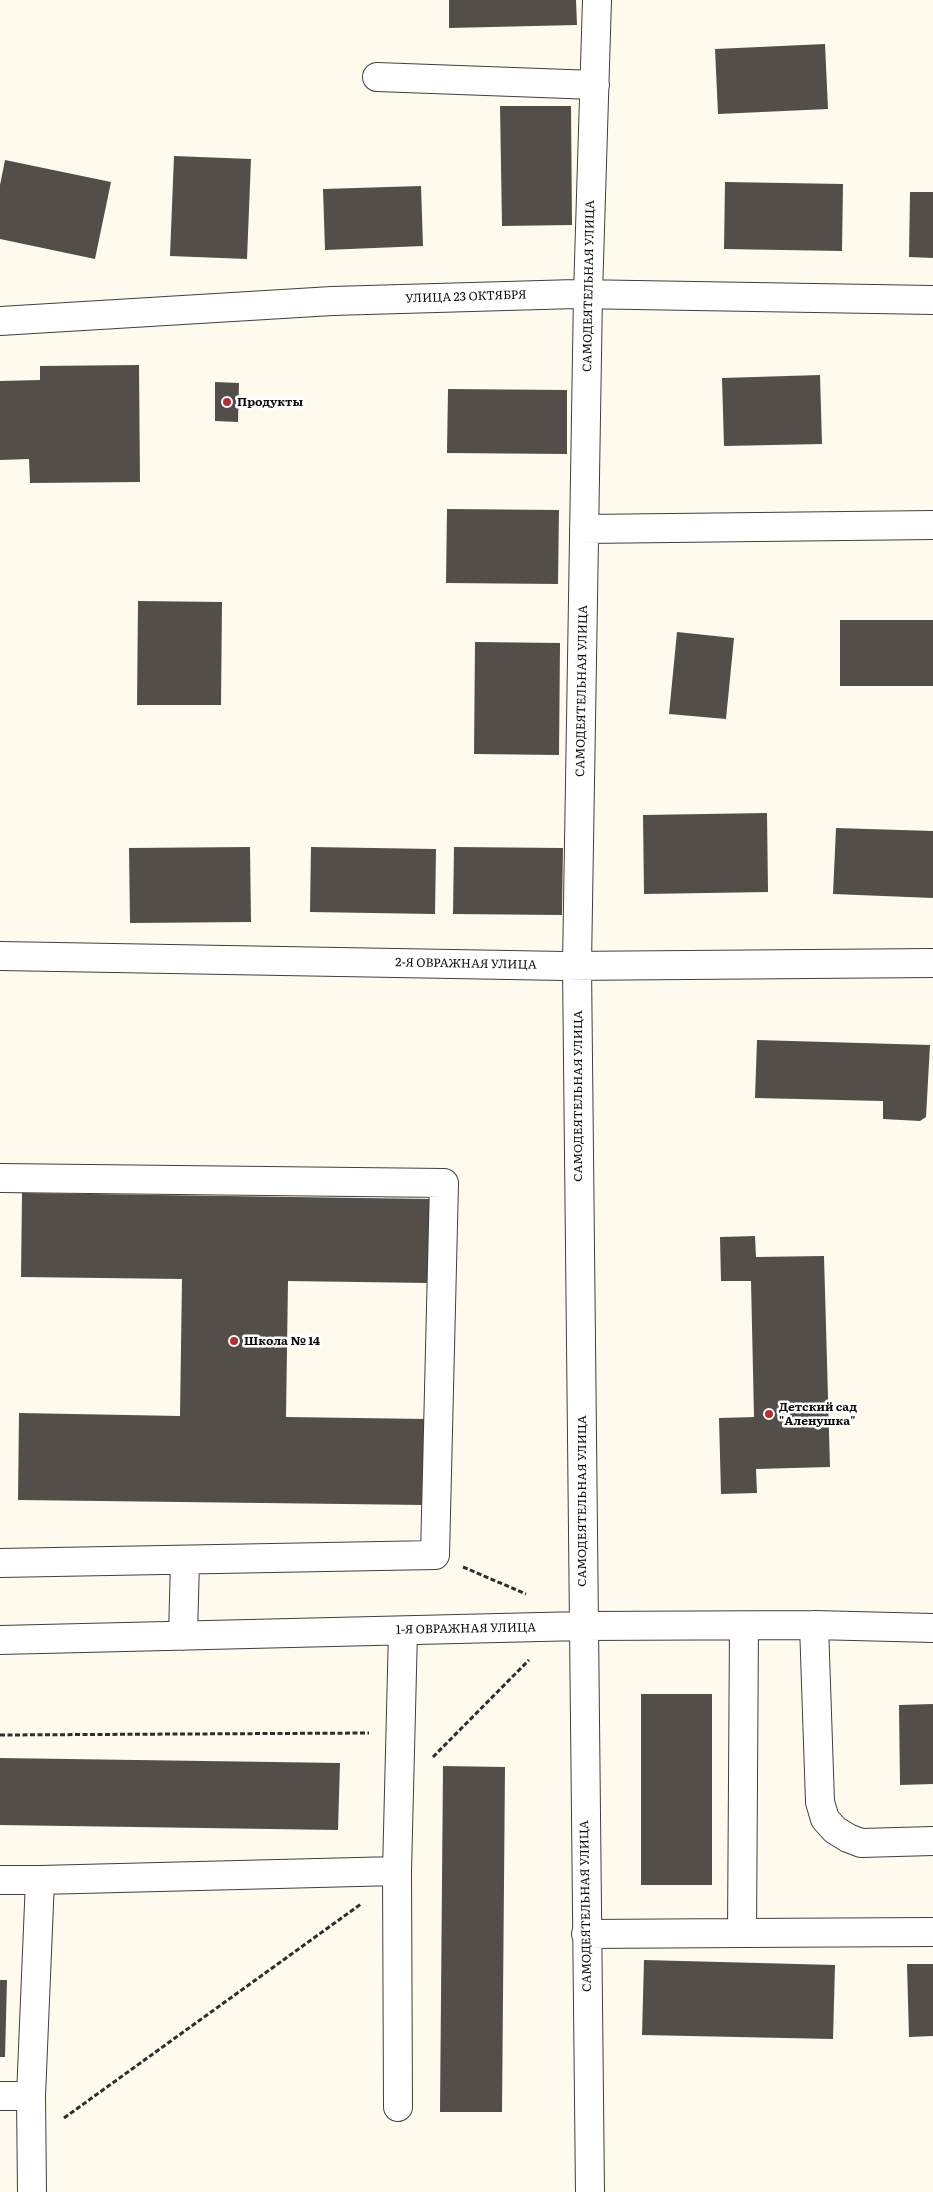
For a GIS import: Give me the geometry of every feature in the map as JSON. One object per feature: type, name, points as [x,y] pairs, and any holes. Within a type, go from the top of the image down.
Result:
[{"type":"street","name":"САМОДЕЯТЕЛЬНАЯ УЛИЦА","points":[[590,2192],[586,1934],[572,1627],[584,529],[588,294],[597,0]]},
{"type":"street","points":[[377,77],[595,85]]},
{"type":"street","name":"УЛИЦА 23 ОКТЯБРЯ","points":[[0,320],[332,301],[588,294],[933,300]]},
{"type":"street","points":[[584,529],[933,525]]},
{"type":"street","name":"2-Я ОВРАЖНАЯ УЛИЦА","points":[[0,956],[578,965],[933,963]]},
{"type":"street","points":[[0,1178],[444,1182],[435,1555],[0,1563]]},
{"type":"street","points":[[183,1636],[185,1560]]},
{"type":"street","points":[[814,1625],[820,1802],[826,1819],[835,1830],[861,1843],[933,1841]]},
{"type":"street","name":"1-Я ОВРАЖНАЯ УЛИЦА","points":[[0,1640],[572,1627],[814,1625],[933,1628]]},
{"type":"street","points":[[742,1933],[744,1626]]},
{"type":"street","points":[[398,2107],[397,1871],[403,1631]]},
{"type":"street","points":[[0,1880],[397,1871]]},
{"type":"street","points":[[32,2192],[31,2096],[40,1880]]},
{"type":"street","points":[[586,1934],[933,1932]]},
{"type":"street","points":[[0,2096],[31,2096]]},
{"type":"path","points":[[435,1555],[535,1598]]},
{"type":"path","points":[[399,1791],[572,1627]]},
{"type":"path","points":[[0,1735],[400,1733]]},
{"type":"path","points":[[63,2118],[353,1912],[397,1871]]},
{"type":"building","points":[[449,0],[576,0],[577,25],[449,28]]},
{"type":"building","points":[[825,44],[828,109],[718,114],[715,49]]},
{"type":"building","points":[[500,106],[571,106],[572,225],[502,226]]},
{"type":"building","points":[[174,156],[251,159],[247,259],[170,256]]},
{"type":"building","points":[[5,160],[111,182],[95,259],[0,239],[0,185]]},
{"type":"building","points":[[725,182],[843,184],[842,251],[724,249]]},
{"type":"building","points":[[421,186],[423,246],[325,250],[323,189]]},
{"type":"building","points":[[910,192],[933,192],[933,258],[909,257]]},
{"type":"building","points":[[139,365],[140,482],[30,483],[29,459],[0,460],[0,381],[40,380],[40,366]]},
{"type":"building","points":[[820,375],[822,444],[724,446],[722,378]]},
{"type":"building","name":"Продукты","points":[[215,382],[239,383],[238,422],[215,421]]},
{"type":"building","points":[[448,389],[567,390],[567,454],[447,453]]},
{"type":"building","points":[[447,509],[559,510],[558,584],[446,583]]},
{"type":"building","points":[[138,601],[222,602],[221,705],[137,705]]},
{"type":"building","points":[[840,620],[933,620],[933,686],[840,686]]},
{"type":"building","points":[[677,632],[734,638],[726,719],[669,714]]},
{"type":"building","points":[[475,642],[560,643],[559,755],[474,754]]},
{"type":"building","points":[[767,813],[768,892],[644,894],[643,815]]},
{"type":"building","points":[[836,828],[933,831],[933,898],[833,894]]},
{"type":"building","points":[[250,847],[251,922],[130,923],[129,848]]},
{"type":"building","points":[[311,847],[436,849],[435,914],[310,912]]},
{"type":"building","points":[[454,847],[563,848],[562,915],[453,914]]},
{"type":"building","points":[[757,1040],[930,1045],[926,1117],[920,1121],[883,1119],[883,1101],[755,1098]]},
{"type":"building","points":[[22,1193],[430,1199],[429,1283],[288,1281],[286,1417],[427,1419],[425,1505],[18,1500],[19,1413],[180,1416],[182,1279],[21,1277]]},
{"type":"building","points":[[755,1236],[756,1257],[824,1256],[830,1467],[756,1469],[757,1493],[721,1494],[719,1418],[754,1417],[751,1281],[721,1281],[720,1237]]},
{"type":"building","points":[[641,1694],[712,1694],[712,1885],[641,1885]]},
{"type":"building","points":[[933,1704],[933,1784],[900,1785],[899,1705]]},
{"type":"building","points":[[0,1758],[340,1763],[338,1830],[0,1825]]},
{"type":"building","points":[[443,1766],[505,1767],[502,2112],[440,2112]]},
{"type":"building","points":[[644,1960],[835,1965],[833,2039],[642,2035]]},
{"type":"building","points":[[907,1964],[933,1964],[933,2036],[909,2037]]},
{"type":"building","points":[[0,1980],[7,1980],[5,2057],[0,2057]]},
{"type":"place","name":"Продукты","points":[[227,402]]},
{"type":"place","name":"Школа № 14","points":[[234,1341]]},
{"type":"place","name":"Детский сад \"Аленушка\"","points":[[769,1414]]}]
